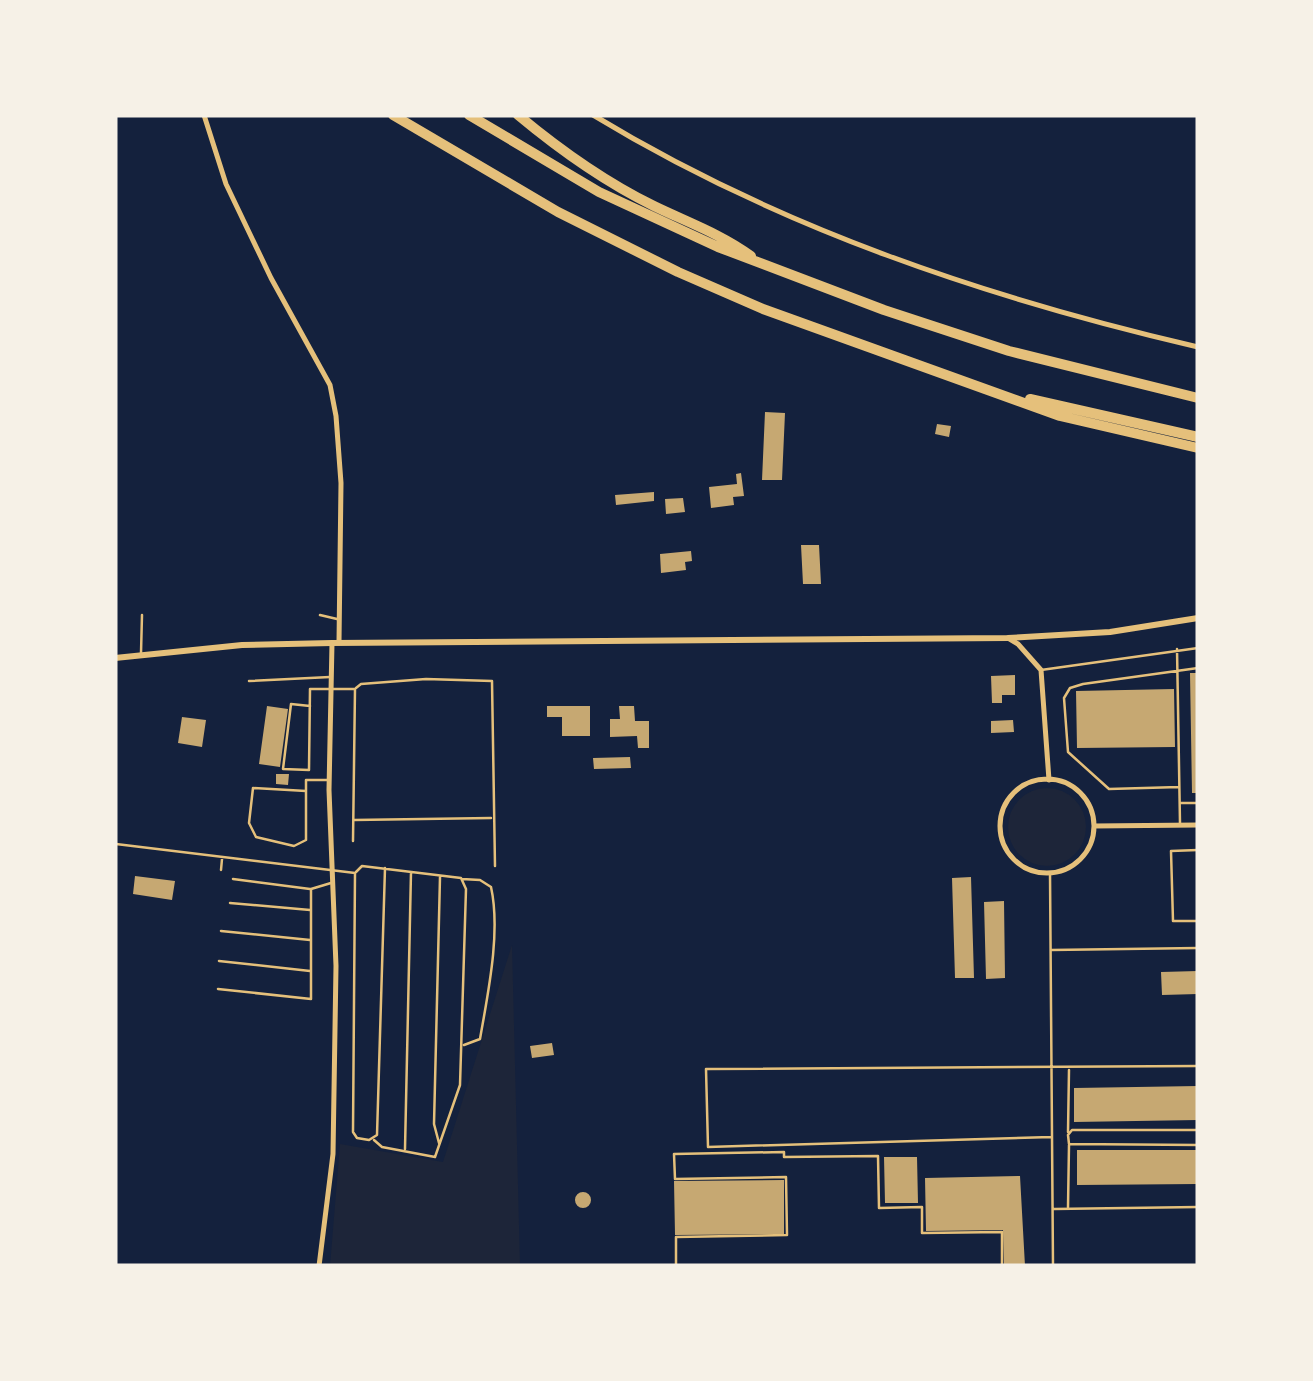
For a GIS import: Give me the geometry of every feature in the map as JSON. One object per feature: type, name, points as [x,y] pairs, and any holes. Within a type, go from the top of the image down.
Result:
[{"type":"highway","points":[[393,115],[527,195],[678,272],[842,340],[1060,416],[1198,448]]},
{"type":"highway","points":[[469,115],[599,192],[682,232],[884,310],[1009,351],[1198,398]]},
{"type":"highway","points":[[518,115],[568,155],[608,180],[729,240],[760,262]]},
{"type":"highway","points":[[981,386],[1198,437]]},
{"type":"street","points":[[204,115],[226,184],[271,278],[330,385],[336,416],[341,483],[329,780],[336,966],[332,1154],[319,1266]]},
{"type":"street","points":[[593,115],[720,184],[916,267],[1085,320],[1198,347]]},
{"type":"street","points":[[115,658],[335,643],[1008,638],[1110,632],[1198,618]]},
{"type":"street","points":[[1008,638],[1041,670],[1049,780]]},
{"type":"street","points":[[1049,780],[1063,782],[1085,800],[1094,826],[1086,853],[1076,863],[1050,874],[1021,866],[1002,842],[999,827],[1002,812],[1020,788],[1034,781],[1049,780]]},
{"type":"street","points":[[1094,826],[1198,824]]},
{"type":"lane","points":[[141,654],[142,615]]},
{"type":"lane","points":[[320,615],[338,620]]},
{"type":"lane","points":[[1041,670],[1198,648]]},
{"type":"lane","points":[[1178,649],[1180,825]]},
{"type":"lane","points":[[1179,786],[1109,790],[1068,752],[1064,698],[1075,686],[1198,668]]},
{"type":"lane","points":[[249,681],[331,678]]},
{"type":"lane","points":[[310,706],[292,704],[284,769],[309,770],[310,706],[310,689],[354,689],[361,684],[426,679],[492,681],[496,866]]},
{"type":"lane","points":[[352,841],[354,689]]},
{"type":"lane","points":[[306,791],[253,788],[248,823],[256,837],[294,846],[306,840],[306,791],[306,780],[329,780]]},
{"type":"lane","points":[[1180,803],[1198,802]]},
{"type":"lane","points":[[353,820],[494,818]]},
{"type":"lane","points":[[116,844],[355,874]]},
{"type":"lane","points":[[1198,850],[1172,851],[1173,921],[1198,921]]},
{"type":"lane","points":[[221,870],[222,858]]},
{"type":"lane","points":[[384,868],[378,1135],[358,1138],[354,1132],[355,874],[362,866],[384,868],[412,871],[480,880],[491,887],[494,900],[490,980],[480,1039],[462,1046]]},
{"type":"lane","points":[[406,1152],[412,871]]},
{"type":"lane","points":[[1050,874],[1052,1266]]},
{"type":"lane","points":[[440,875],[434,1124],[440,1144]]},
{"type":"lane","points":[[372,1138],[382,1147],[435,1156],[440,1144],[460,1085],[466,889],[461,878]]},
{"type":"lane","points":[[233,880],[312,889],[332,882]]},
{"type":"lane","points":[[218,989],[311,999],[312,889]]},
{"type":"lane","points":[[230,904],[311,910]]},
{"type":"lane","points":[[221,931],[311,940]]},
{"type":"lane","points":[[1049,950],[1198,948]]},
{"type":"lane","points":[[219,961],[311,971]]},
{"type":"lane","points":[[1051,1137],[708,1147],[706,1070],[1198,1066]]},
{"type":"lane","points":[[1068,1209],[1070,1069]]},
{"type":"lane","points":[[1068,1135],[1072,1130],[1198,1130]]},
{"type":"lane","points":[[1069,1144],[1198,1146]]},
{"type":"lane","points":[[676,1266],[676,1237],[787,1235],[786,1178],[675,1179],[674,1154],[784,1152],[784,1157],[878,1156],[878,1208],[922,1207],[922,1232],[1002,1232],[1002,1266]]},
{"type":"lane","points":[[1052,1209],[1198,1207]]},
{"type":"shaded area","points":[[1047,788],[1075,799],[1086,827],[1075,855],[1047,866],[1019,855],[1008,827],[1019,799]]},
{"type":"shaded area","points":[[512,945],[520,1266],[330,1266],[340,1144],[443,1162]]},
{"type":"building","points":[[765,412],[785,413],[782,480],[762,480]]},
{"type":"building","points":[[937,424],[951,426],[949,437],[935,434]]},
{"type":"building","points":[[741,473],[744,496],[733,497],[734,505],[711,508],[709,487],[737,484],[736,474]]},
{"type":"building","points":[[654,492],[654,501],[616,505],[615,495]]},
{"type":"building","points":[[683,498],[685,512],[666,514],[665,499]]},
{"type":"building","points":[[801,545],[819,545],[821,584],[803,584]]},
{"type":"building","points":[[691,551],[692,561],[685,562],[686,570],[661,573],[660,554]]},
{"type":"building","points":[[1190,673],[1198,673],[1198,793],[1192,793]]},
{"type":"building","points":[[1015,675],[1015,695],[1002,695],[1002,703],[992,703],[991,676]]},
{"type":"building","points":[[1174,689],[1175,747],[1077,748],[1076,691]]},
{"type":"building","points":[[267,706],[288,709],[280,767],[259,764]]},
{"type":"building","points":[[547,706],[590,706],[590,736],[562,736],[562,717],[547,717]]},
{"type":"building","points":[[619,706],[634,706],[635,721],[649,721],[649,748],[638,748],[637,736],[610,737],[610,719],[620,719]]},
{"type":"building","points":[[182,717],[206,720],[202,747],[178,743]]},
{"type":"building","points":[[1013,720],[1014,732],[991,733],[991,721]]},
{"type":"building","points":[[630,757],[631,768],[594,769],[593,758]]},
{"type":"building","points":[[276,774],[289,774],[288,785],[276,784]]},
{"type":"building","points":[[135,876],[175,881],[172,900],[133,894]]},
{"type":"building","points":[[971,877],[974,978],[955,978],[952,878]]},
{"type":"building","points":[[1004,901],[1005,978],[986,979],[984,902]]},
{"type":"building","points":[[1198,971],[1198,994],[1162,995],[1161,972]]},
{"type":"building","points":[[552,1043],[554,1055],[532,1058],[530,1046]]},
{"type":"building","points":[[1198,1086],[1198,1120],[1074,1122],[1074,1088]]},
{"type":"building","points":[[1077,1150],[1198,1150],[1198,1184],[1077,1185]]},
{"type":"building","points":[[884,1157],[917,1157],[918,1203],[885,1203]]},
{"type":"building","points":[[1020,1176],[1025,1266],[1004,1266],[1003,1230],[926,1231],[925,1178]]},
{"type":"building","points":[[784,1180],[784,1234],[675,1235],[674,1181]]},
{"type":"building","points":[[583,1192],[591,1200],[583,1208],[575,1200]]}]
